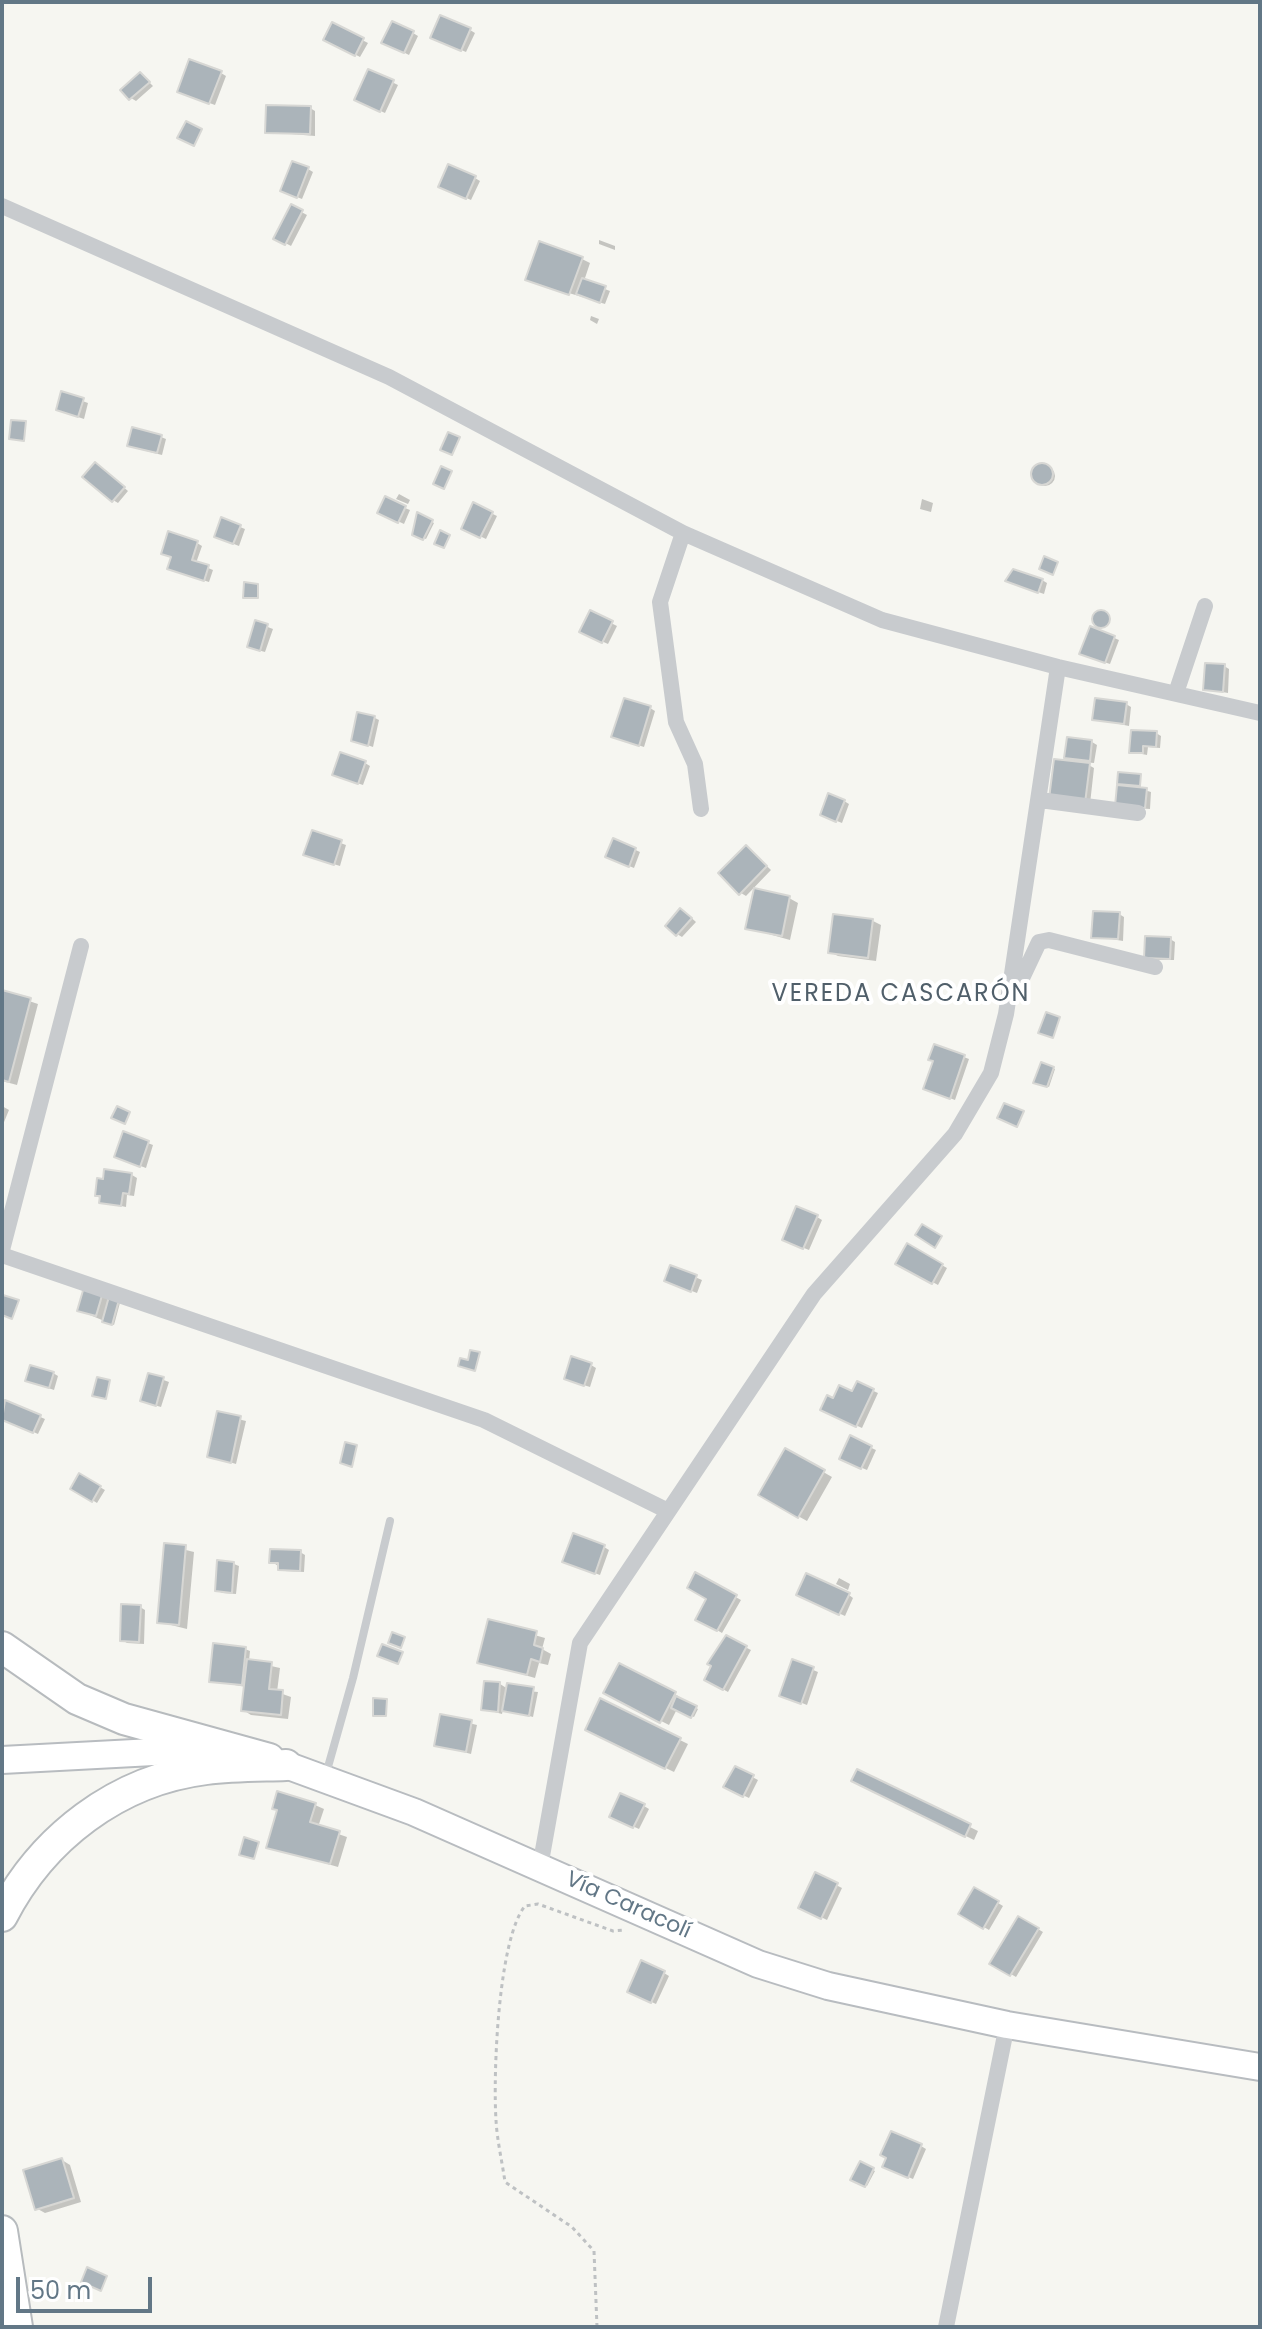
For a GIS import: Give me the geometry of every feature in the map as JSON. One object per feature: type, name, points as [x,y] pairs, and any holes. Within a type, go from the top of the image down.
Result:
[{"type":"highway","points":[[2,1647],[35,1673],[77,1699],[124,1719],[233,1747],[286,1765]]},
{"type":"highway","points":[[2,1916],[36,1862],[64,1834],[129,1791],[205,1769],[286,1765]]},
{"type":"highway","points":[[2,2231],[17,2327]]},
{"type":"main road","name":"Vía Caracolí","points":[[2,1760],[172,1751],[286,1765],[414,1812],[758,1964],[828,1986],[1007,2025],[1260,2067]]},
{"type":"street","points":[[2,206],[389,377],[683,533],[882,620],[1058,667],[1260,713]]},
{"type":"street","points":[[683,533],[660,602],[676,722],[695,764],[701,809]]},
{"type":"street","points":[[1176,693],[1205,606]]},
{"type":"street","points":[[540,1867],[580,1643],[814,1294],[955,1134],[974,1107],[991,1073],[1006,1014],[1058,667]]},
{"type":"street","points":[[1040,800],[1138,813]]},
{"type":"street","points":[[1006,1014],[1039,942],[1049,940],[1155,967]]},
{"type":"street","points":[[81,946],[2,1252],[484,1420],[668,1511]]},
{"type":"street","points":[[946,2327],[1007,2025]]},
{"type":"lane","points":[[324,1779],[353,1678],[390,1521]]},
{"type":"path","points":[[597,2327],[594,2251],[572,2227],[505,2182],[496,2119],[501,1984],[516,1917],[525,1906],[538,1904],[613,1931],[627,1929],[637,1923],[642,1913]]},
{"type":"building","points":[[440,15],[471,28],[461,51],[430,38]]},
{"type":"building","points":[[392,21],[414,31],[404,53],[381,43]]},
{"type":"building","points":[[332,22],[364,38],[355,56],[323,40]]},
{"type":"building","points":[[189,59],[222,71],[209,104],[177,92]]},
{"type":"building","points":[[368,69],[394,80],[380,112],[354,100]]},
{"type":"building","points":[[140,72],[150,82],[129,100],[120,90]]},
{"type":"building","points":[[266,105],[311,106],[310,134],[265,133]]},
{"type":"building","points":[[186,121],[202,129],[194,146],[177,138]]},
{"type":"building","points":[[292,161],[309,167],[297,198],[280,191]]},
{"type":"building","points":[[448,164],[476,176],[466,199],[438,187]]},
{"type":"building","points":[[291,204],[303,210],[285,245],[273,239]]},
{"type":"building","points":[[539,241],[583,257],[569,295],[525,280]]},
{"type":"building","points":[[582,278],[606,286],[600,303],[576,294]]},
{"type":"building","points":[[61,391],[84,398],[78,417],[56,410]]},
{"type":"building","points":[[11,420],[26,421],[24,441],[9,439]]},
{"type":"building","points":[[132,427],[162,435],[157,453],[127,446]]},
{"type":"building","points":[[448,432],[460,437],[452,455],[440,450]]},
{"type":"building","points":[[95,462],[125,487],[112,502],[82,477]]},
{"type":"building","points":[[1042,463],[1050,466],[1053,474],[1050,482],[1042,485],[1034,482],[1031,474],[1034,466]]},
{"type":"building","points":[[441,466],[452,471],[444,489],[433,484]]},
{"type":"building","points":[[385,496],[406,506],[398,523],[377,513]]},
{"type":"building","points":[[473,502],[493,512],[480,538],[461,529]]},
{"type":"building","points":[[417,512],[433,520],[423,540],[412,535]]},
{"type":"building","points":[[221,517],[241,525],[233,544],[214,537]]},
{"type":"building","points":[[440,530],[450,535],[444,548],[434,544]]},
{"type":"building","points":[[168,531],[198,541],[192,560],[209,565],[204,581],[167,569],[171,557],[161,554]]},
{"type":"building","points":[[1044,556],[1058,562],[1053,575],[1039,569]]},
{"type":"building","points":[[1013,569],[1043,579],[1038,593],[1005,581]]},
{"type":"building","points":[[244,582],[258,584],[258,598],[243,598]]},
{"type":"building","points":[[590,610],[613,621],[602,643],[579,632]]},
{"type":"building","points":[[1101,610],[1110,619],[1101,628],[1092,619]]},
{"type":"building","points":[[255,620],[268,624],[260,651],[247,647]]},
{"type":"building","points":[[1090,626],[1115,636],[1105,663],[1079,654]]},
{"type":"building","points":[[1205,663],[1225,664],[1223,692],[1203,690]]},
{"type":"building","points":[[624,698],[651,706],[639,746],[611,737]]},
{"type":"building","points":[[1095,698],[1127,702],[1124,724],[1092,720]]},
{"type":"building","points":[[357,712],[375,716],[368,746],[351,741]]},
{"type":"building","points":[[1131,730],[1157,731],[1156,747],[1143,746],[1143,753],[1129,753]]},
{"type":"building","points":[[1067,737],[1092,740],[1090,761],[1064,758]]},
{"type":"building","points":[[340,752],[366,761],[358,784],[332,775]]},
{"type":"building","points":[[1054,759],[1090,763],[1085,803],[1049,799]]},
{"type":"building","points":[[1118,772],[1141,774],[1140,786],[1117,784]]},
{"type":"building","points":[[1117,785],[1147,788],[1145,808],[1115,806]]},
{"type":"building","points":[[828,793],[845,800],[836,822],[820,815]]},
{"type":"building","points":[[312,830],[342,840],[334,865],[303,855]]},
{"type":"building","points":[[613,838],[636,848],[629,867],[605,857]]},
{"type":"building","points":[[746,845],[767,866],[739,895],[718,873]]},
{"type":"building","points":[[754,888],[790,896],[782,936],[745,929]]},
{"type":"building","points":[[680,908],[692,918],[676,936],[665,926]]},
{"type":"building","points":[[1093,911],[1120,912],[1118,939],[1091,938]]},
{"type":"building","points":[[833,914],[873,919],[868,958],[828,953]]},
{"type":"building","points":[[1145,936],[1171,937],[1170,959],[1144,958]]},
{"type":"building","points":[[2,990],[31,998],[9,1082],[2,1080]]},
{"type":"building","points":[[1046,1012],[1060,1017],[1053,1038],[1038,1033]]},
{"type":"building","points":[[934,1044],[965,1055],[950,1099],[923,1089],[933,1061],[928,1060]]},
{"type":"building","points":[[1041,1062],[1054,1067],[1047,1087],[1033,1083]]},
{"type":"building","points":[[1004,1103],[1024,1111],[1017,1127],[997,1118]]},
{"type":"building","points":[[117,1106],[130,1112],[125,1124],[111,1118]]},
{"type":"building","points":[[123,1131],[149,1141],[140,1167],[114,1157]]},
{"type":"building","points":[[104,1169],[132,1173],[129,1194],[123,1193],[121,1206],[99,1203],[100,1196],[95,1196],[97,1178],[103,1179]]},
{"type":"building","points":[[796,1206],[818,1215],[803,1249],[782,1240]]},
{"type":"building","points":[[922,1224],[942,1236],[935,1248],[915,1235]]},
{"type":"building","points":[[907,1243],[943,1264],[932,1284],[895,1264]]},
{"type":"building","points":[[670,1265],[697,1275],[691,1292],[664,1281]]},
{"type":"building","points":[[84,1287],[103,1292],[96,1316],[77,1311]]},
{"type":"building","points":[[110,1293],[120,1296],[112,1325],[102,1322]]},
{"type":"building","points":[[3,1295],[19,1300],[12,1319],[2,1315]]},
{"type":"building","points":[[470,1350],[480,1352],[475,1371],[458,1366],[460,1358],[468,1360]]},
{"type":"building","points":[[571,1356],[592,1363],[584,1386],[564,1379]]},
{"type":"building","points":[[30,1365],[54,1372],[49,1388],[25,1381]]},
{"type":"building","points":[[148,1373],[164,1377],[156,1406],[140,1401]]},
{"type":"building","points":[[97,1377],[110,1380],[106,1399],[92,1396]]},
{"type":"building","points":[[857,1381],[874,1389],[856,1427],[820,1410],[827,1395],[833,1398],[839,1385],[852,1391]]},
{"type":"building","points":[[5,1400],[41,1415],[33,1433],[2,1420]]},
{"type":"building","points":[[217,1411],[241,1416],[231,1463],[207,1457]]},
{"type":"building","points":[[850,1435],[872,1446],[861,1469],[839,1459]]},
{"type":"building","points":[[345,1442],[357,1445],[352,1467],[340,1463]]},
{"type":"building","points":[[785,1448],[825,1470],[798,1518],[758,1495]]},
{"type":"building","points":[[79,1473],[101,1486],[92,1502],[70,1489]]},
{"type":"building","points":[[573,1533],[605,1545],[595,1574],[562,1562]]},
{"type":"building","points":[[164,1543],[186,1545],[179,1625],[157,1623]]},
{"type":"building","points":[[270,1549],[301,1550],[300,1571],[278,1570],[278,1563],[269,1563]]},
{"type":"building","points":[[217,1560],[234,1562],[232,1593],[215,1591]]},
{"type":"building","points":[[695,1572],[737,1595],[717,1631],[695,1620],[706,1599],[687,1588]]},
{"type":"building","points":[[806,1573],[850,1593],[839,1615],[796,1595]]},
{"type":"building","points":[[121,1604],[141,1605],[139,1642],[120,1641]]},
{"type":"building","points":[[488,1619],[537,1631],[534,1645],[543,1648],[540,1662],[531,1659],[527,1675],[477,1663]]},
{"type":"building","points":[[392,1632],[405,1637],[401,1648],[388,1643]]},
{"type":"building","points":[[726,1635],[747,1646],[723,1690],[704,1680],[711,1666],[707,1664]]},
{"type":"building","points":[[213,1643],[246,1647],[242,1685],[209,1682]]},
{"type":"building","points":[[382,1644],[403,1652],[398,1664],[377,1656]]},
{"type":"building","points":[[247,1659],[272,1662],[269,1689],[283,1690],[281,1715],[241,1711]]},
{"type":"building","points":[[792,1659],[814,1667],[801,1704],[779,1696]]},
{"type":"building","points":[[619,1663],[676,1692],[660,1723],[603,1693]]},
{"type":"building","points":[[484,1681],[500,1682],[498,1712],[481,1710]]},
{"type":"building","points":[[507,1683],[534,1687],[529,1716],[502,1711]]},
{"type":"building","points":[[676,1696],[697,1706],[691,1718],[671,1708]]},
{"type":"building","points":[[373,1698],[387,1699],[386,1716],[373,1716]]},
{"type":"building","points":[[600,1698],[681,1738],[665,1769],[585,1730]]},
{"type":"building","points":[[440,1714],[472,1720],[466,1752],[434,1746]]},
{"type":"building","points":[[735,1766],[754,1775],[743,1797],[723,1787]]},
{"type":"building","points":[[857,1769],[971,1824],[965,1837],[851,1781]]},
{"type":"building","points":[[277,1791],[316,1803],[310,1822],[340,1831],[330,1864],[266,1848],[277,1810],[272,1809]]},
{"type":"building","points":[[620,1793],[645,1804],[633,1828],[609,1817]]},
{"type":"building","points":[[244,1837],[259,1842],[254,1859],[239,1855]]},
{"type":"building","points":[[815,1872],[838,1883],[821,1919],[798,1908]]},
{"type":"building","points":[[974,1887],[999,1901],[983,1929],[958,1914]]},
{"type":"building","points":[[1018,1916],[1039,1928],[1010,1976],[989,1964]]},
{"type":"building","points":[[641,1960],[665,1971],[651,2003],[627,1992]]},
{"type":"building","points":[[891,2131],[922,2144],[908,2178],[882,2167],[886,2158],[880,2155]]},
{"type":"building","points":[[62,2158],[74,2198],[35,2210],[23,2170]]},
{"type":"building","points":[[860,2161],[874,2168],[865,2187],[850,2180]]},
{"type":"building","points":[[87,2267],[107,2276],[101,2291],[81,2282]]},
{"type":"district","name":"VEREDA CASCARÓN","points":[[901,995]]}]
